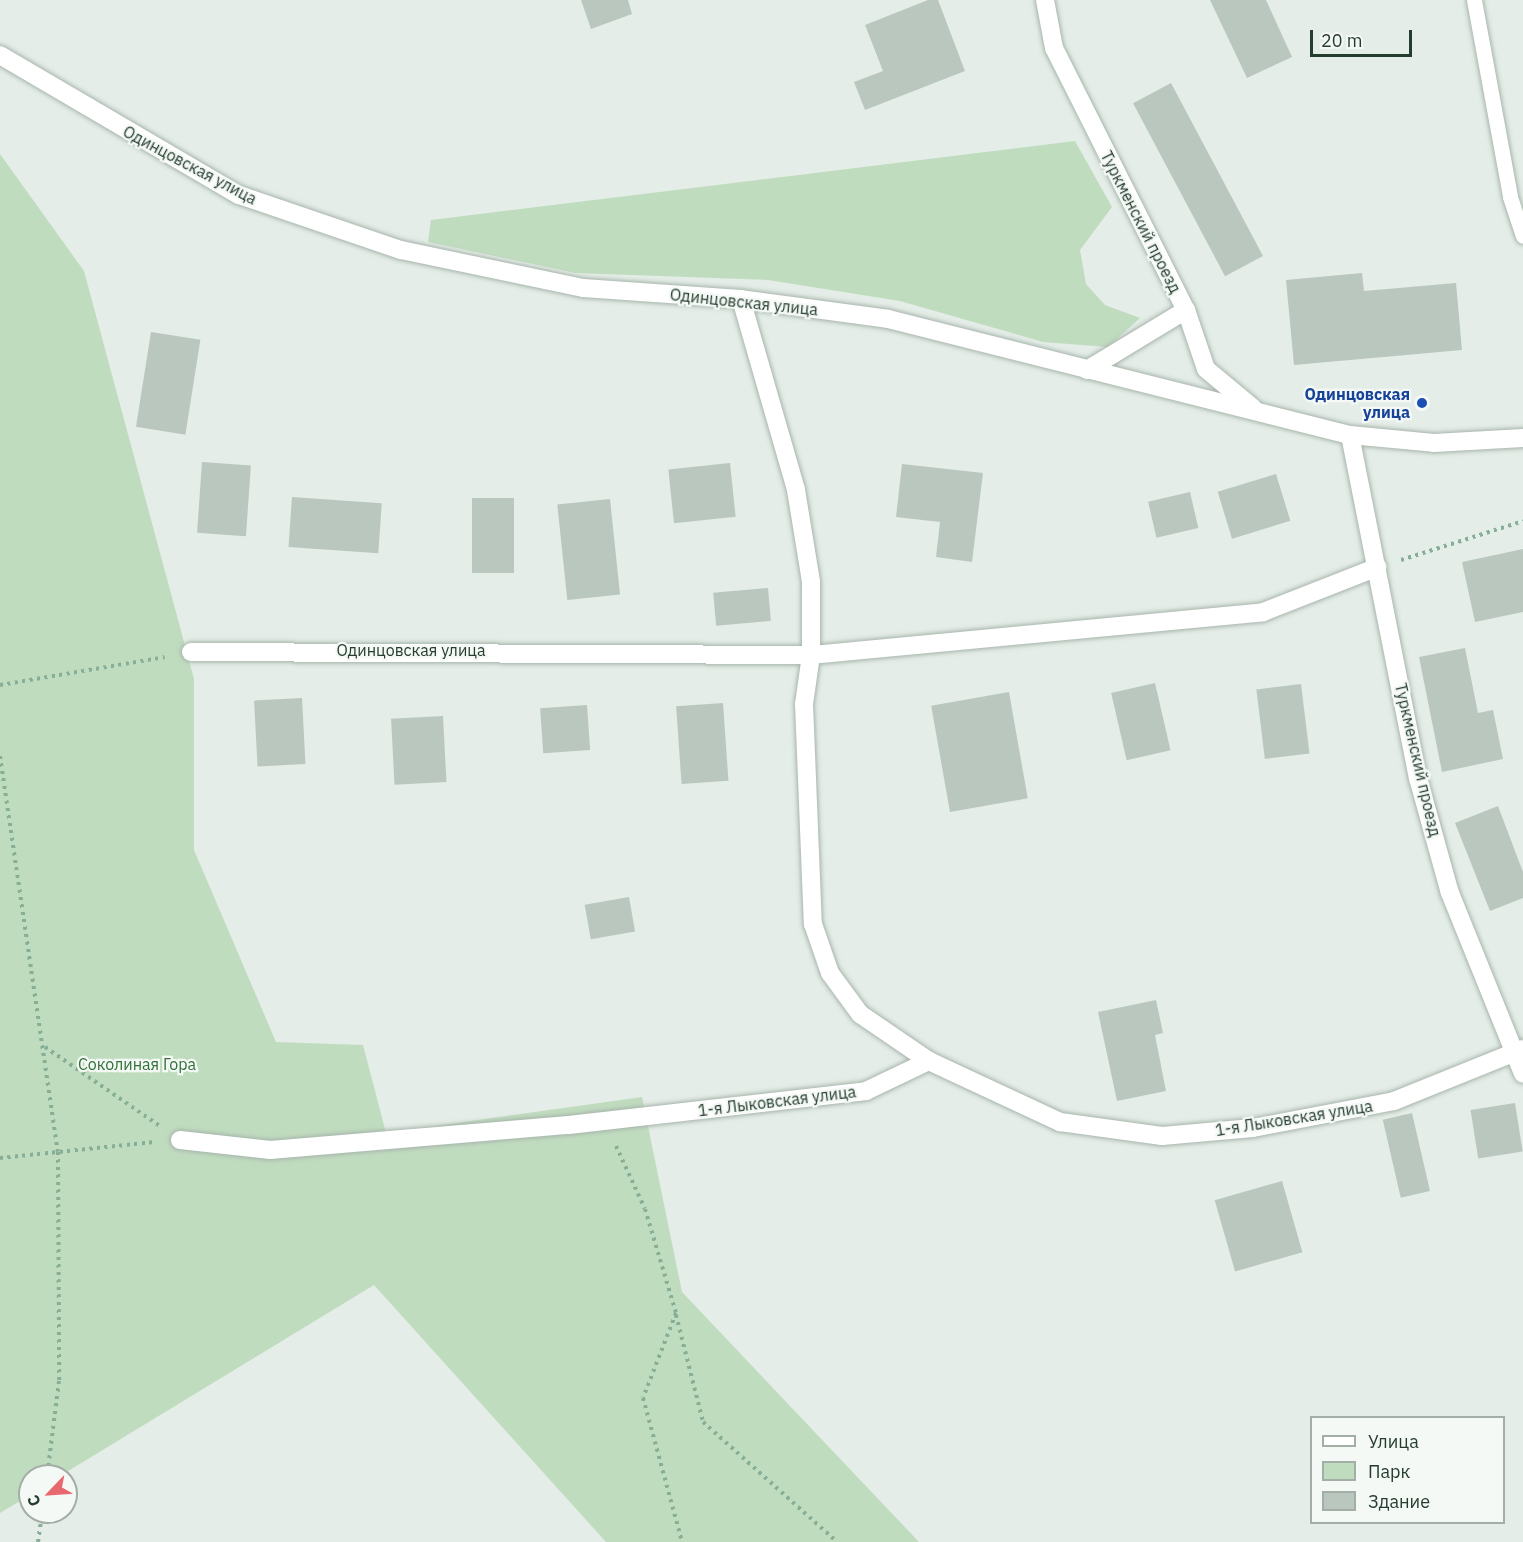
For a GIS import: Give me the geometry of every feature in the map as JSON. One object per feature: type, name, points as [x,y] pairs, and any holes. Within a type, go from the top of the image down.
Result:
[{"type":"street","name":"Туркменский проезд","points":[[1045,0],[1054,48],[1186,310],[1206,369],[1237,399],[1271,418]]},
{"type":"street","name":"Одинцовская улица","points":[[0,55],[239,195],[331,231],[552,283],[741,299],[888,319],[1271,418],[1350,435],[1434,442],[1523,438]]},
{"type":"street","points":[[741,299],[796,490],[811,582],[811,655],[804,704],[813,924],[830,973],[860,1014],[929,1062]]},
{"type":"street","points":[[1086,370],[1186,310]]},
{"type":"street","name":"Туркменский проезд","points":[[1350,435],[1418,778],[1447,882],[1518,1050],[1523,1074]]},
{"type":"street","name":"Одинцовская улица","points":[[191,652],[811,655],[1263,612],[1378,567]]},
{"type":"street","name":"1-я Лыковская улица","points":[[180,1140],[270,1150],[604,1121],[866,1091],[929,1062],[1060,1122],[1162,1136],[1253,1128],[1394,1101],[1518,1050]]},
{"type":"lane","points":[[1474,0],[1510,197],[1523,236]]},
{"type":"path","points":[[1378,567],[1523,521]]},
{"type":"path","points":[[0,685],[191,652]]},
{"type":"path","points":[[0,756],[58,1152],[59,1381],[49,1464]]},
{"type":"path","points":[[44,1046],[180,1140]]},
{"type":"path","points":[[604,1121],[645,1209],[676,1313],[703,1422],[837,1542]]},
{"type":"path","points":[[0,1158],[180,1140]]},
{"type":"path","points":[[676,1313],[643,1398],[682,1542]]},
{"type":"path","points":[[38,1542],[40,1524]]},
{"type":"green space","points":[[1075,141],[1112,207],[1080,250],[1086,284],[1105,305],[1140,318],[1108,347],[1043,342],[900,301],[768,280],[575,273],[428,242],[431,220]]},
{"type":"green space","name":"Соколиная Гора","points":[[0,154],[84,271],[194,679],[194,850],[276,1042],[363,1045],[386,1133],[642,1097],[682,1292],[919,1542],[606,1542],[374,1285],[78,1465],[18,1464],[18,1502],[0,1513]]},
{"type":"building","points":[[581,0],[628,0],[632,14],[591,29]]},
{"type":"building","points":[[928,0],[938,0],[965,71],[865,110],[854,82],[883,71],[865,25]]},
{"type":"building","points":[[1210,0],[1266,0],[1292,57],[1247,78]]},
{"type":"building","points":[[1171,83],[1263,256],[1225,276],[1133,103]]},
{"type":"building","points":[[1362,273],[1364,291],[1456,283],[1462,350],[1294,365],[1286,280]]},
{"type":"building","points":[[151,332],[200,340],[185,435],[136,427]]},
{"type":"building","points":[[202,462],[251,465],[246,536],[197,533]]},
{"type":"building","points":[[730,463],[736,517],[674,523],[668,469]]},
{"type":"building","points":[[902,464],[983,473],[972,562],[936,557],[940,522],[896,517]]},
{"type":"building","points":[[1276,474],[1290,521],[1232,539],[1218,492]]},
{"type":"building","points":[[1190,492],[1198,528],[1156,538],[1148,502]]},
{"type":"building","points":[[292,497],[382,503],[378,553],[289,547]]},
{"type":"building","points":[[472,498],[514,498],[514,573],[472,573]]},
{"type":"building","points":[[610,499],[620,594],[567,600],[557,505]]},
{"type":"building","points":[[1523,549],[1523,612],[1475,622],[1462,562]]},
{"type":"building","points":[[768,588],[771,621],[716,626],[713,593]]},
{"type":"building","points":[[1465,648],[1478,713],[1493,710],[1503,759],[1442,772],[1419,657]]},
{"type":"building","points":[[1155,683],[1171,750],[1127,760],[1111,693]]},
{"type":"building","points":[[1301,684],[1310,753],[1265,759],[1256,689]]},
{"type":"building","points":[[1009,692],[1028,798],[950,812],[931,706]]},
{"type":"building","points":[[302,698],[305,764],[258,766],[254,701]]},
{"type":"building","points":[[723,703],[728,781],[682,784],[676,706]]},
{"type":"building","points":[[587,705],[590,750],[543,753],[540,708]]},
{"type":"building","points":[[443,716],[446,782],[395,785],[391,719]]},
{"type":"building","points":[[1498,806],[1523,872],[1523,898],[1490,911],[1455,823]]},
{"type":"building","points":[[629,897],[635,931],[591,939],[585,905]]},
{"type":"building","points":[[1156,1000],[1163,1033],[1155,1035],[1166,1091],[1117,1101],[1098,1012]]},
{"type":"building","points":[[1515,1103],[1523,1151],[1478,1158],[1471,1110]]},
{"type":"building","points":[[1412,1113],[1430,1191],[1401,1198],[1383,1120]]},
{"type":"building","points":[[1282,1181],[1302,1252],[1235,1271],[1215,1200]]},
{"type":"place","name":"Одинцовская улица","points":[[1422,403]]}]
